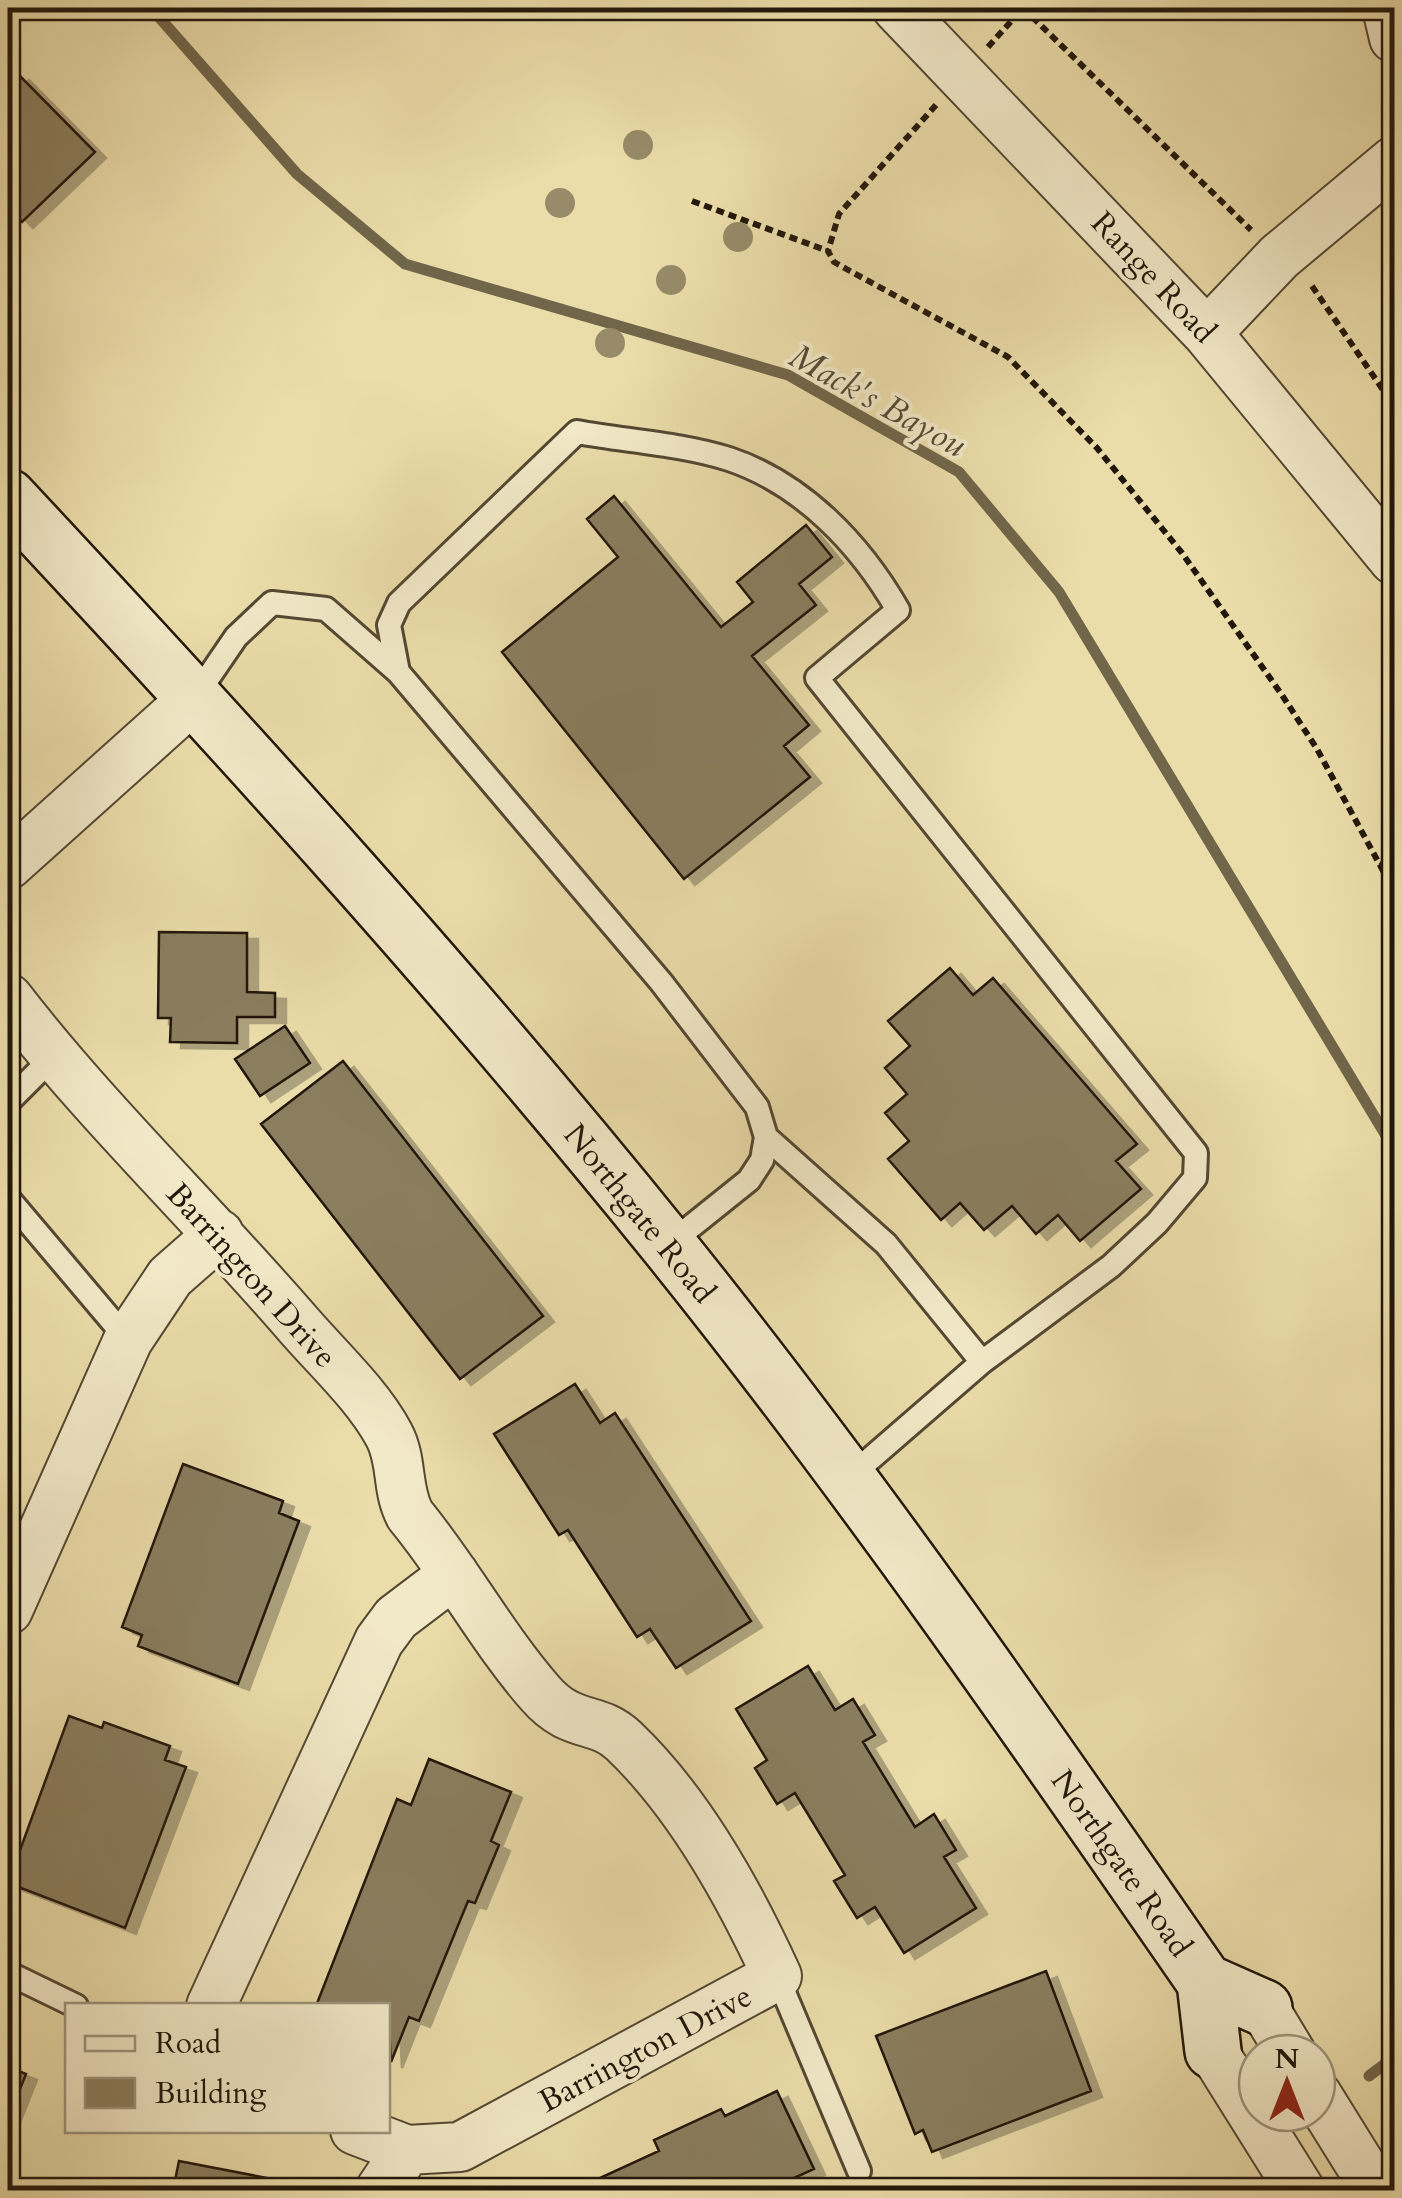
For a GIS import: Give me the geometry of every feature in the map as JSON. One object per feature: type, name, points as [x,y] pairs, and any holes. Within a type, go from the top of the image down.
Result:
[{"type":"main road","name":"Northgate Road","points":[[8,497],[195,697],[432,961],[668,1246],[952,1615],[1205,1982],[1278,2031]]},
{"type":"main road","name":"Northgate Road","points":[[1205,1982],[1213,2051]]},
{"type":"street","name":"Range Road","points":[[897,8],[1207,333],[1394,560]]},
{"type":"street","points":[[1387,8],[1394,38]]},
{"type":"street","points":[[1207,333],[1279,257],[1394,161]]},
{"type":"street","points":[[8,865],[195,697]]},
{"type":"street","name":"Barrington Drive","points":[[8,998],[53,1057],[219,1234],[381,1422],[400,1463],[402,1499],[454,1574],[556,1709],[571,1720],[611,1730],[640,1760],[746,1906],[777,1976],[460,2147],[407,2150],[363,2133]]},
{"type":"street","points":[[8,1610],[128,1340],[170,1277],[219,1234]]},
{"type":"street","points":[[212,2003],[378,1641],[396,1618],[454,1574]]},
{"type":"street","points":[[1213,2051],[1300,2190]]},
{"type":"street","points":[[1337,2127],[1376,2190]]},
{"type":"street","points":[[380,2190],[407,2150]]},
{"type":"lane","points":[[398,672],[389,625],[399,603],[577,432],[728,459],[788,487],[838,530],[875,572],[898,610],[817,678],[1196,1153],[1195,1178],[1157,1223],[1110,1266],[982,1362],[848,1479]]},
{"type":"lane","points":[[195,697],[236,638],[272,603],[326,609],[398,672],[661,982],[739,1077],[758,1107],[766,1137],[762,1160],[749,1180],[668,1246]]},
{"type":"lane","points":[[8,1102],[53,1057]]},
{"type":"lane","points":[[766,1137],[886,1244],[982,1362]]},
{"type":"lane","points":[[8,1198],[128,1340]]},
{"type":"lane","points":[[8,1973],[70,2003]]},
{"type":"lane","points":[[777,1976],[860,2170]]},
{"type":"path","points":[[828,251],[839,214],[1023,8],[1310,283],[1394,406]]},
{"type":"path","points":[[692,200],[828,251],[834,262],[1008,357],[1098,448],[1182,553],[1318,749],[1394,892]]},
{"type":"path","points":[[1381,867],[1394,847]]},
{"type":"building","points":[[18,74],[95,152],[22,222],[8,207],[8,84]]},
{"type":"building","points":[[614,496],[721,627],[753,602],[737,582],[806,525],[832,557],[799,584],[816,605],[752,656],[809,725],[784,746],[810,777],[684,879],[502,652],[618,557],[587,519]]},
{"type":"building","points":[[159,932],[247,933],[247,992],[275,993],[275,1017],[237,1017],[237,1043],[170,1042],[171,1018],[158,1018]]},
{"type":"building","points":[[950,968],[973,995],[993,978],[1137,1144],[1116,1161],[1141,1189],[1080,1241],[1058,1215],[1036,1234],[1012,1206],[984,1230],[960,1203],[941,1220],[888,1159],[909,1141],[885,1113],[907,1094],[885,1068],[910,1046],[888,1021]]},
{"type":"building","points":[[285,1026],[310,1063],[260,1096],[235,1059]]},
{"type":"building","points":[[343,1061],[543,1316],[460,1379],[261,1124]]},
{"type":"building","points":[[575,1384],[600,1423],[615,1413],[751,1621],[676,1668],[650,1629],[637,1637],[568,1530],[559,1535],[494,1434]]},
{"type":"building","points":[[183,1464],[283,1501],[279,1513],[299,1521],[238,1684],[138,1646],[142,1635],[122,1627]]},
{"type":"building","points":[[808,1666],[835,1710],[853,1699],[875,1735],[863,1742],[915,1827],[934,1814],[956,1850],[944,1857],[976,1908],[904,1953],[875,1907],[857,1918],[834,1881],[845,1875],[795,1793],[777,1804],[755,1768],[767,1760],[736,1709]]},
{"type":"building","points":[[69,1716],[102,1728],[104,1722],[170,1746],[165,1760],[186,1767],[125,1928],[8,1883]]},
{"type":"building","points":[[429,1759],[511,1792],[491,1841],[499,1845],[475,1903],[468,1901],[419,2021],[409,2017],[391,2062],[390,2003],[317,2003],[397,1799],[411,1805]]},
{"type":"building","points":[[1046,1971],[1091,2091],[932,2152],[923,2130],[915,2134],[876,2036]]},
{"type":"building","points":[[8,2067],[26,2074],[8,2119]]},
{"type":"building","points":[[777,2091],[814,2169],[768,2190],[574,2190],[659,2151],[654,2140],[721,2109],[725,2116]]},
{"type":"building","points":[[1394,2148],[1394,2171],[1362,2190],[1325,2190]]},
{"type":"building","points":[[179,2161],[267,2178],[265,2190],[173,2190]]},
{"type":"waterway","name":"Mack's Bayou","points":[[151,8],[297,174],[405,264],[788,375],[959,472],[1059,592],[1394,1149]]},
{"type":"waterway","name":"Mack's Bayou","points":[[1369,2076],[1394,2057]]},
{"type":"waterway","name":"Mack's Bayou","points":[[1177,2190],[1191,2186]]}]
